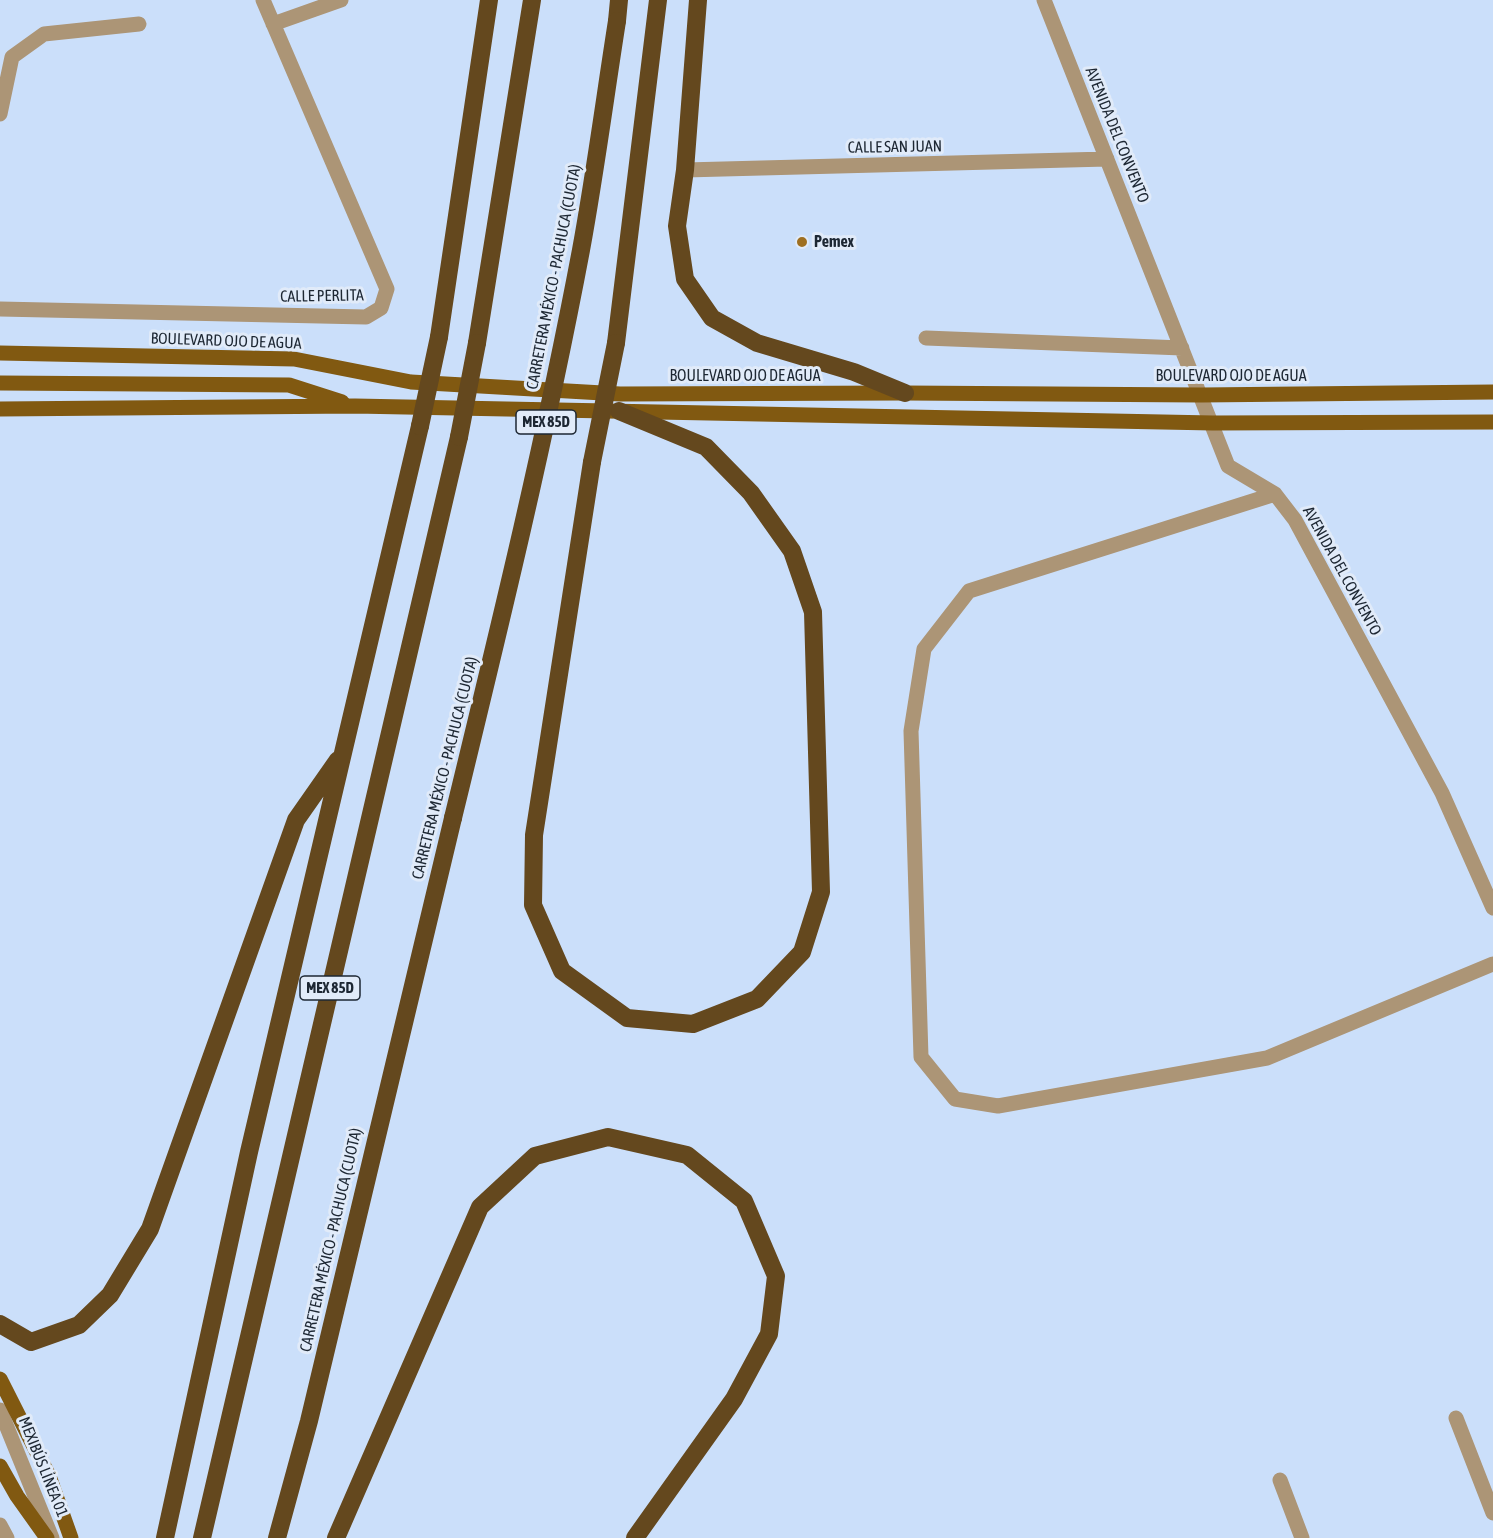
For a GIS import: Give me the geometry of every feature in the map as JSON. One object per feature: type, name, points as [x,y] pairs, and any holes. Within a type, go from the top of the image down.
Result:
[{"type":"highway","points":[[165,1538],[249,1152],[345,751],[439,337],[489,0]]},
{"type":"highway","name":"MEX 85D","points":[[202,1538],[459,437],[477,343],[532,0]]},
{"type":"highway","name":"CARRETERA MÉXICO - PACHUCA (CUOTA)","points":[[278,1538],[309,1421],[546,426],[581,249],[619,0]]},
{"type":"highway","points":[[619,411],[706,447],[751,493],[792,551],[813,612],[821,892],[802,952],[757,999],[693,1024],[627,1018],[562,971],[533,905],[534,835],[592,462],[616,343],[658,0]]},
{"type":"highway","points":[[698,0],[685,170],[677,226],[685,279],[712,318],[757,343],[854,372],[905,393]]},
{"type":"highway","points":[[0,1324],[31,1342],[79,1325],[110,1295],[150,1229],[296,820],[345,751]]},
{"type":"highway","points":[[336,1538],[480,1207],[535,1156],[608,1137],[687,1155],[744,1201],[776,1276],[769,1334],[734,1399],[635,1538]]},
{"type":"main road","name":"BOULEVARD OJO DE AGUA","points":[[0,353],[294,359],[411,382],[620,394],[1201,395],[1493,392]]},
{"type":"main road","points":[[0,383],[289,385],[355,406]]},
{"type":"main road","points":[[0,409],[355,406],[1213,423],[1493,422]]},
{"type":"main road","points":[[0,1379],[49,1476],[70,1538]]},
{"type":"main road","points":[[0,1466],[17,1496],[47,1538]]},
{"type":"street","name":"CALLE PERLITA","points":[[0,309],[366,317],[381,308],[387,289],[263,0]]},
{"type":"street","points":[[273,24],[341,0]]},
{"type":"street","name":"AVENIDA DEL CONVENTO","points":[[1044,0],[1213,423],[1228,466],[1275,494],[1295,520],[1442,793],[1493,908]]},
{"type":"street","points":[[0,114],[12,57],[44,34],[139,24]]},
{"type":"street","name":"CALLE SAN JUAN","points":[[685,170],[1107,159]]},
{"type":"street","points":[[926,338],[1182,348]]},
{"type":"street","points":[[1275,494],[969,591],[924,649],[911,731],[921,1057],[955,1099],[998,1106],[1267,1058],[1493,964]]},
{"type":"street","name":"MEXIBÚS LÍNEA 01","points":[[0,1410],[52,1538]]},
{"type":"street","points":[[1456,1418],[1493,1513]]},
{"type":"street","points":[[1280,1480],[1302,1538]]},
{"type":"street","points":[[0,1525],[7,1538]]},
{"type":"place","name":"Pemex","points":[[802,242]]}]
